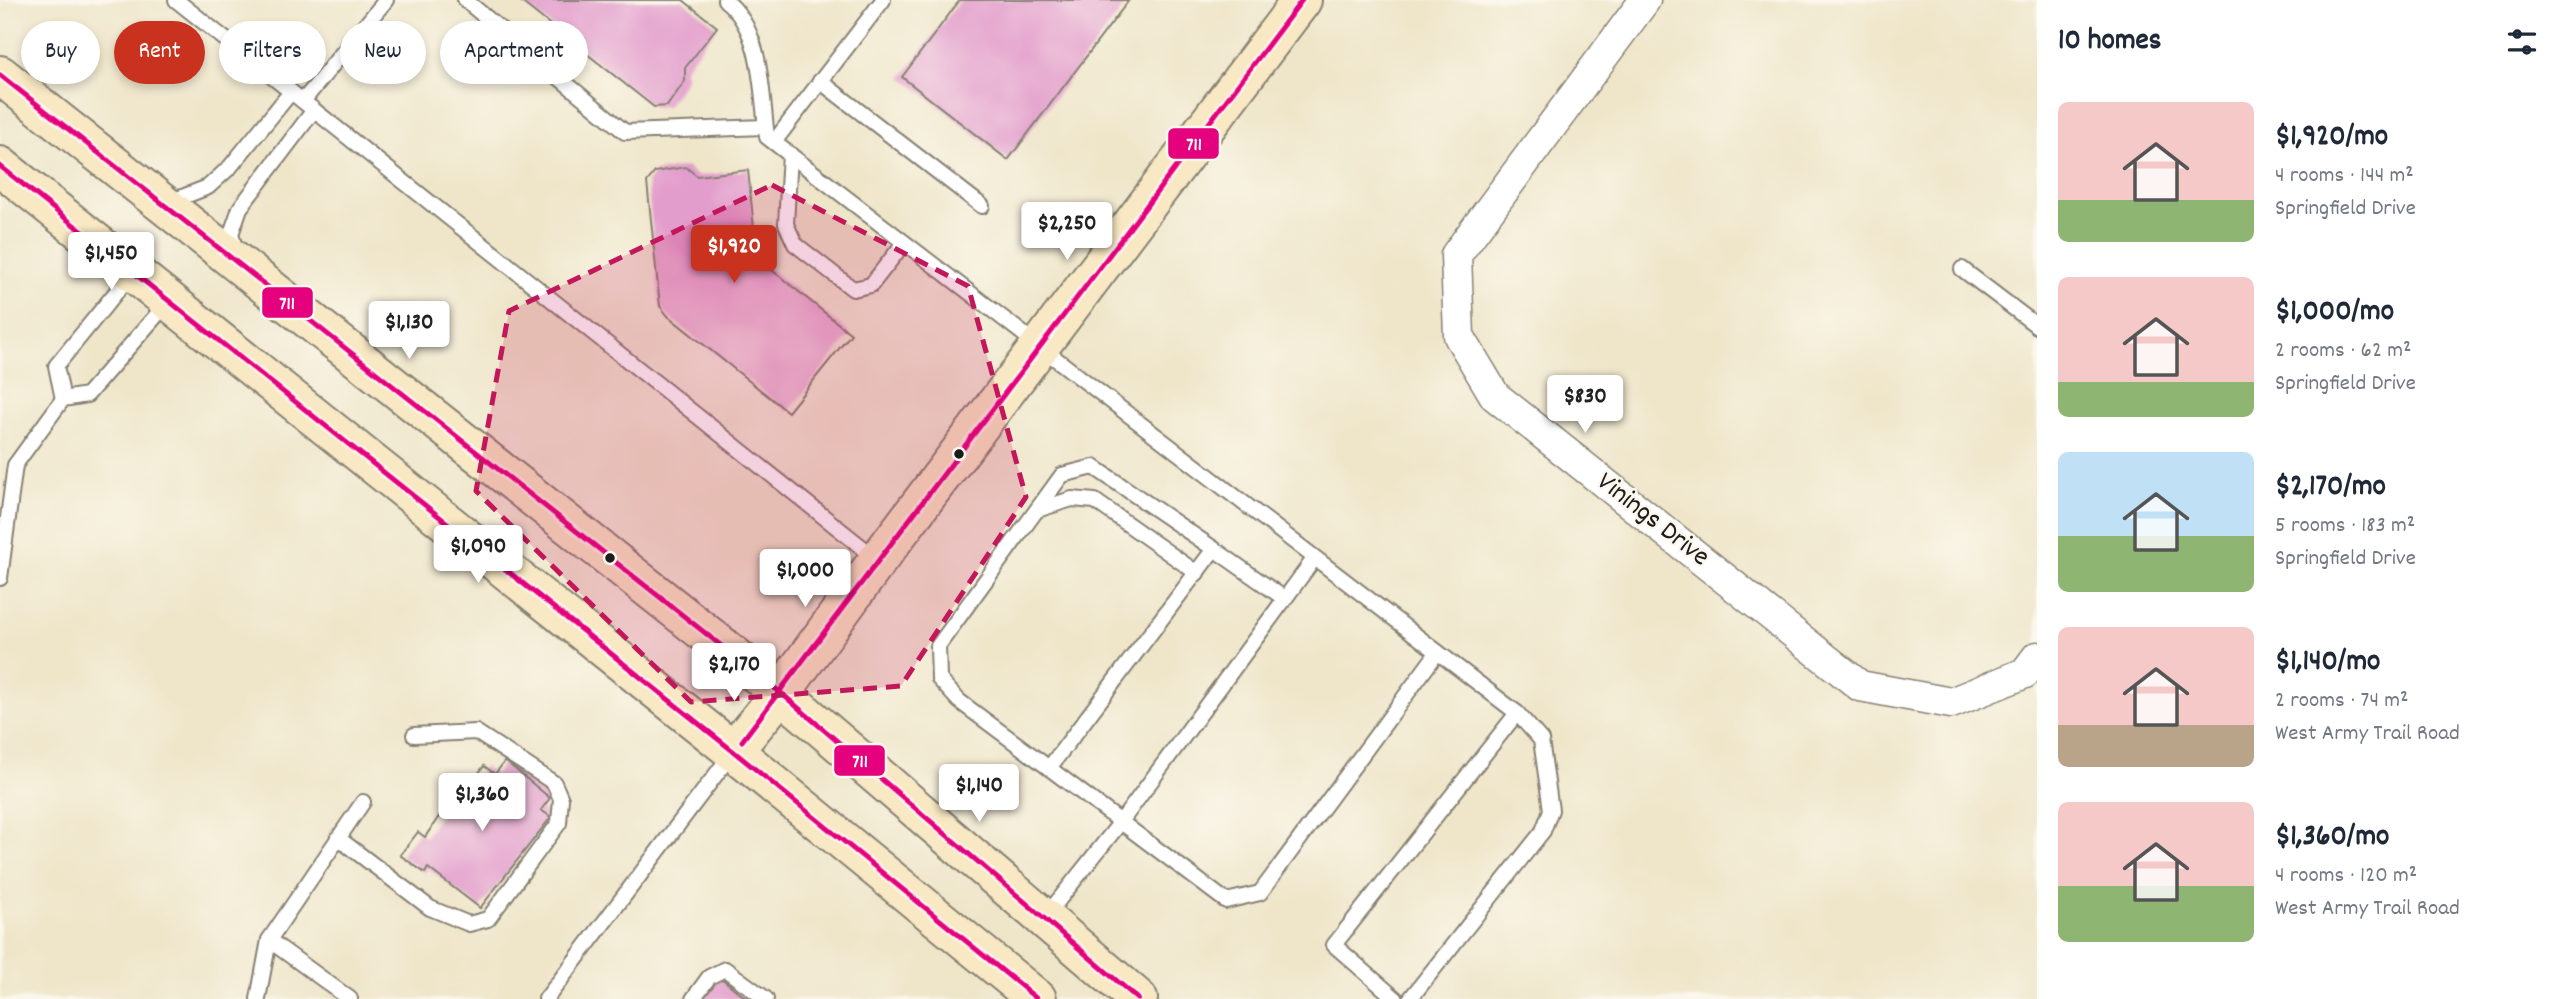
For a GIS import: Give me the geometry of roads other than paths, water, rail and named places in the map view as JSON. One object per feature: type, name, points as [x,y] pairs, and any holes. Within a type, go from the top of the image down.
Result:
[{"type":"main road","points":[[733,751],[781,693],[1295,2]]},
{"type":"main road","points":[[0,75],[781,693],[1138,999]]},
{"type":"main road","points":[[0,166],[733,751],[1037,999]]},
{"type":"street","name":"Vinings Drive","points":[[1645,0],[1456,255],[1459,336],[1495,396],[1860,686],[1951,703],[2025,673],[2037,657]]},
{"type":"lane","points":[[176,0],[878,560]]},
{"type":"lane","points":[[163,205],[208,187],[303,101],[386,0]]},
{"type":"lane","points":[[465,0],[625,132],[765,127]]},
{"type":"lane","points":[[724,0],[748,25],[767,137],[1517,713],[1541,740],[1551,810],[1543,831],[1410,999]]},
{"type":"lane","points":[[774,142],[883,0]]},
{"type":"lane","points":[[821,81],[982,206]]},
{"type":"lane","points":[[240,265],[231,234],[240,208],[303,101]]},
{"type":"lane","points":[[790,154],[786,224],[795,244],[853,289],[871,285],[904,243]]},
{"type":"lane","points":[[1962,268],[2037,326]]},
{"type":"lane","points":[[63,400],[56,366],[133,271]]},
{"type":"lane","points":[[0,578],[15,465],[63,400],[87,395],[169,300]]},
{"type":"lane","points":[[1285,599],[1094,467],[1062,475],[1040,509],[938,646],[939,679],[959,701],[1226,901],[1260,893],[1437,653]]},
{"type":"lane","points":[[1040,509],[1072,499],[1096,501],[1197,573]]},
{"type":"lane","points":[[1049,768],[1214,549]]},
{"type":"lane","points":[[1044,919],[1120,823],[1314,559]]},
{"type":"lane","points":[[1396,999],[1334,945],[1517,713]]},
{"type":"lane","points":[[338,838],[430,908],[469,924],[488,919],[559,823],[561,800],[554,783],[476,732],[414,735]]},
{"type":"lane","points":[[545,999],[733,751]]},
{"type":"lane","points":[[258,999],[270,940],[363,802]]},
{"type":"lane","points":[[270,940],[350,999]]},
{"type":"lane","points":[[693,999],[709,977],[725,968],[766,999]]}]
